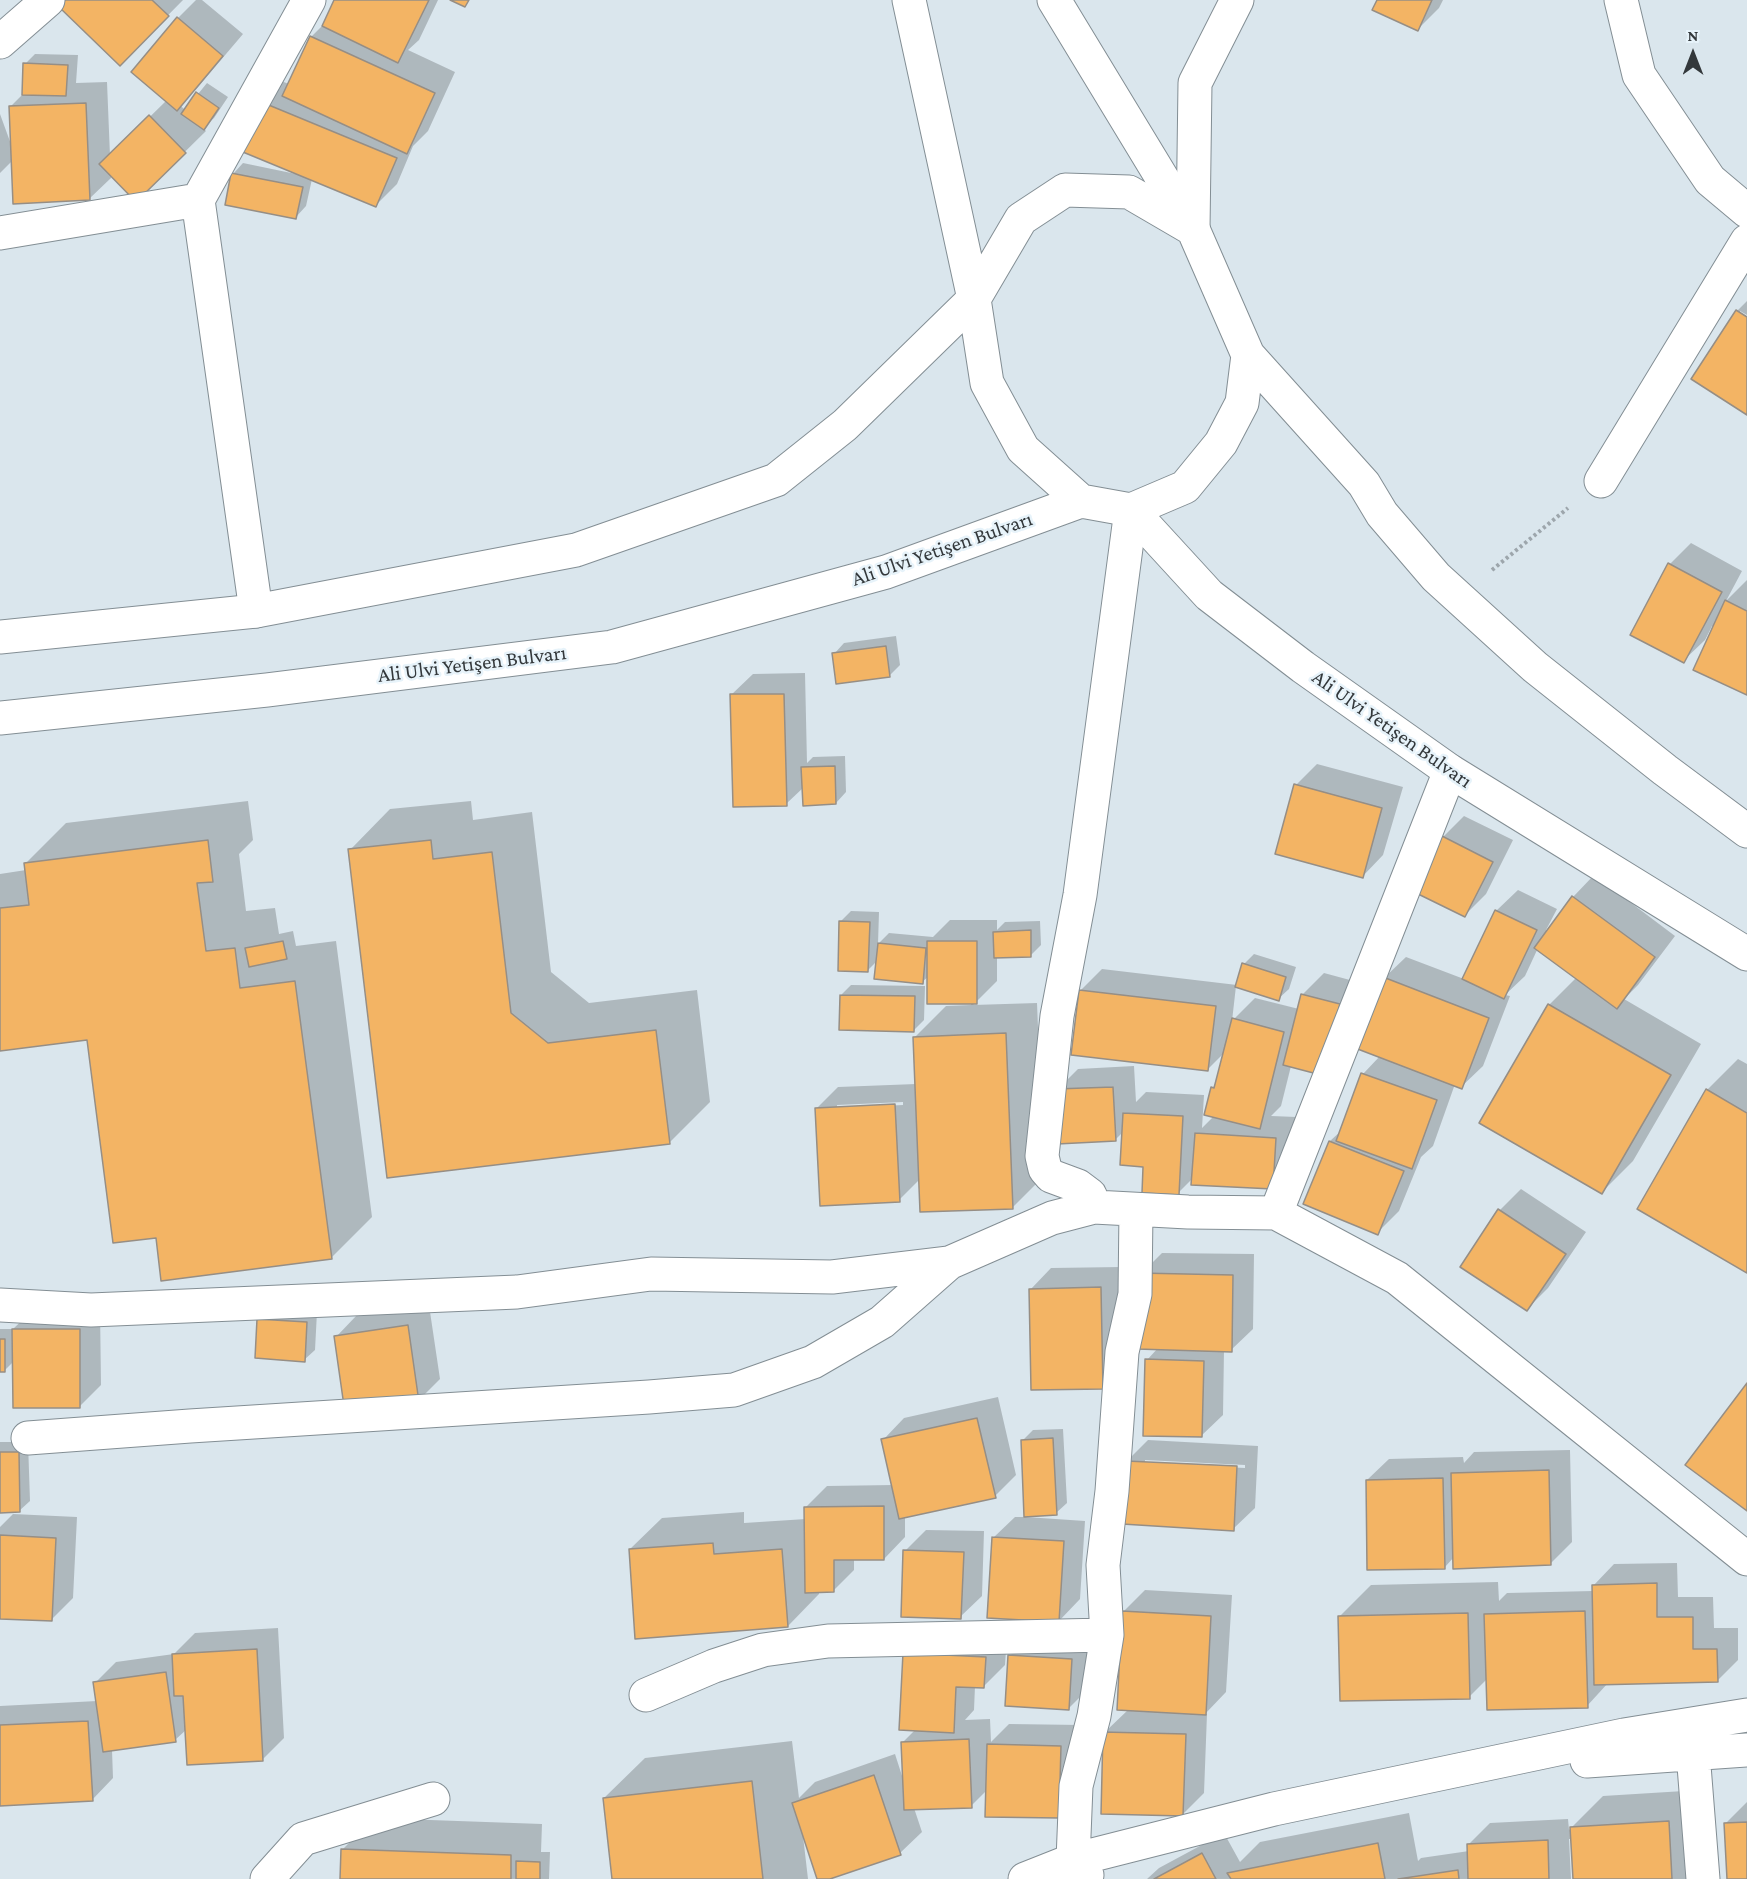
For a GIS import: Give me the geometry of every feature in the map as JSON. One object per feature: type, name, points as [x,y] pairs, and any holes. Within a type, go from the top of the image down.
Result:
[{"type":"street","points":[[0,42],[48,0]]},
{"type":"street","points":[[256,611],[198,200],[309,0]]},
{"type":"street","points":[[909,0],[974,298],[987,384],[1023,449],[1081,501],[1131,510],[1185,487],[1221,443],[1242,403],[1248,355]]},
{"type":"street","points":[[1054,0],[1193,229],[1248,355],[1364,484],[1382,514],[1436,577],[1458,598],[1535,667],[1665,770],[1747,831]]},
{"type":"street","points":[[1193,229],[1195,83],[1237,0]]},
{"type":"street","points":[[1621,0],[1639,75],[1710,180],[1747,211]]},
{"type":"street","points":[[0,637],[256,611],[576,550],[776,480],[845,425],[974,298],[1021,219],[1065,190],[1129,192],[1193,229]]},
{"type":"street","points":[[0,233],[198,200]]},
{"type":"street","points":[[1601,481],[1747,241]]},
{"type":"street","name":"Ali Ulvi Yetişen Bulvarı","points":[[0,718],[267,690],[612,646],[886,572],[1081,501]]},
{"type":"street","points":[[1094,1207],[1090,1195],[1078,1186],[1051,1176],[1045,1169],[1042,1156],[1057,1016],[1080,895],[1131,510]]},
{"type":"street","name":"Ali Ulvi Yetişen Bulvarı","points":[[1131,510],[1209,595],[1303,667],[1450,771],[1747,954]]},
{"type":"street","points":[[1276,1213],[1450,771]]},
{"type":"street","points":[[0,1305],[91,1310],[506,1293],[651,1274],[832,1277],[949,1263],[1052,1218],[1094,1207],[1276,1213],[1397,1278],[1747,1559]]},
{"type":"street","points":[[1081,1869],[1076,1786],[1094,1716],[1107,1635],[1103,1565],[1112,1491],[1122,1353],[1135,1294],[1136,1210]]},
{"type":"street","points":[[28,1438],[734,1390],[813,1362],[882,1322],[949,1263]]},
{"type":"street","points":[[646,1695],[714,1666],[763,1650],[828,1641],[1107,1635]]},
{"type":"street","points":[[1025,1879],[1081,1869],[1274,1809],[1624,1735],[1747,1715]]},
{"type":"street","points":[[1462,1769],[1747,1750]]},
{"type":"street","points":[[1693,1753],[1702,1879]]},
{"type":"street","points":[[267,1879],[303,1839],[433,1800]]},
{"type":"path","points":[[1458,598],[1601,481]]},
{"type":"building","points":[[65,0],[152,0],[169,16],[120,66],[59,7]]},
{"type":"building","points":[[334,0],[429,0],[398,63],[322,26]]},
{"type":"building","points":[[450,0],[469,0],[465,7]]},
{"type":"building","points":[[1377,0],[1432,0],[1418,31],[1372,10]]},
{"type":"building","points":[[177,17],[223,56],[177,111],[131,72]]},
{"type":"building","points":[[310,36],[435,93],[407,154],[282,96]]},
{"type":"building","points":[[23,63],[68,65],[66,96],[22,95]]},
{"type":"building","points":[[196,92],[219,108],[204,130],[181,114]]},
{"type":"building","points":[[259,101],[397,158],[376,207],[238,150]]},
{"type":"building","points":[[86,103],[90,200],[13,204],[9,106]]},
{"type":"building","points":[[149,115],[186,153],[136,202],[99,164]]},
{"type":"building","points":[[231,173],[303,187],[296,219],[225,205]]},
{"type":"building","points":[[1736,310],[1747,317],[1747,415],[1691,379]]},
{"type":"building","points":[[1668,563],[1722,592],[1684,663],[1630,635]]},
{"type":"building","points":[[1725,600],[1747,611],[1747,695],[1693,670]]},
{"type":"building","points":[[886,646],[890,677],[836,684],[832,653]]},
{"type":"building","points":[[730,694],[784,694],[787,806],[733,807]]},
{"type":"building","points":[[835,766],[836,804],[803,806],[801,767]]},
{"type":"building","points":[[1294,784],[1382,808],[1363,878],[1275,854]]},
{"type":"building","points":[[1442,836],[1493,862],[1465,917],[1414,892]]},
{"type":"building","points":[[208,840],[213,882],[197,883],[206,951],[235,948],[240,988],[295,981],[332,1259],[161,1281],[156,1238],[113,1243],[87,1040],[0,1051],[0,908],[29,905],[24,863]]},
{"type":"building","points":[[431,840],[433,859],[492,852],[511,1013],[548,1043],[656,1030],[670,1144],[387,1178],[348,849]]},
{"type":"building","points":[[1572,896],[1655,957],[1617,1009],[1534,948]]},
{"type":"building","points":[[1495,910],[1537,930],[1504,999],[1462,979]]},
{"type":"building","points":[[839,921],[870,922],[868,972],[838,971]]},
{"type":"building","points":[[1031,930],[1031,957],[994,958],[993,932]]},
{"type":"building","points":[[283,941],[287,959],[249,967],[245,948]]},
{"type":"building","points":[[927,941],[977,941],[977,1004],[927,1004]]},
{"type":"building","points":[[878,943],[926,948],[923,984],[874,979]]},
{"type":"building","points":[[1242,963],[1286,977],[1279,1001],[1235,987]]},
{"type":"building","points":[[1383,977],[1489,1018],[1462,1089],[1355,1048]]},
{"type":"building","points":[[1079,990],[1216,1006],[1208,1071],[1071,1055]]},
{"type":"building","points":[[1301,994],[1340,1004],[1321,1075],[1283,1065]]},
{"type":"building","points":[[840,995],[915,996],[914,1032],[839,1030]]},
{"type":"building","points":[[1548,1004],[1671,1075],[1602,1194],[1479,1123]]},
{"type":"building","points":[[1232,1018],[1284,1032],[1260,1129],[1204,1115],[1211,1087],[1214,1088]]},
{"type":"building","points":[[1006,1033],[1013,1209],[920,1212],[913,1037]]},
{"type":"building","points":[[1361,1073],[1437,1100],[1412,1169],[1336,1141]]},
{"type":"building","points":[[1113,1087],[1116,1141],[1057,1144],[1055,1089]]},
{"type":"building","points":[[1706,1089],[1747,1113],[1747,1273],[1637,1209]]},
{"type":"building","points":[[895,1104],[900,1202],[820,1206],[815,1108]]},
{"type":"building","points":[[1123,1113],[1183,1116],[1179,1195],[1142,1193],[1143,1167],[1120,1165]]},
{"type":"building","points":[[1195,1133],[1276,1138],[1273,1189],[1191,1185]]},
{"type":"building","points":[[1329,1141],[1404,1171],[1378,1235],[1303,1204]]},
{"type":"building","points":[[1498,1209],[1566,1254],[1527,1311],[1460,1267]]},
{"type":"building","points":[[1139,1273],[1233,1275],[1232,1352],[1137,1349]]},
{"type":"building","points":[[1101,1287],[1103,1389],[1031,1390],[1029,1289]]},
{"type":"building","points":[[257,1319],[307,1322],[305,1362],[255,1358]]},
{"type":"building","points":[[408,1325],[419,1402],[345,1413],[334,1336]]},
{"type":"building","points":[[12,1329],[80,1329],[80,1408],[13,1408]]},
{"type":"building","points":[[0,1339],[5,1339],[5,1372],[0,1372]]},
{"type":"building","points":[[1145,1359],[1204,1361],[1202,1437],[1143,1436]]},
{"type":"building","points":[[1747,1383],[1747,1511],[1685,1465]]},
{"type":"building","points":[[977,1418],[996,1498],[899,1519],[881,1439]]},
{"type":"building","points":[[1053,1438],[1057,1515],[1024,1517],[1021,1440]]},
{"type":"building","points":[[0,1452],[19,1452],[20,1512],[0,1513]]},
{"type":"building","points":[[1126,1461],[1237,1466],[1234,1531],[1122,1524]]},
{"type":"building","points":[[1549,1470],[1551,1565],[1453,1569],[1451,1473]]},
{"type":"building","points":[[1443,1478],[1445,1569],[1367,1570],[1366,1480]]},
{"type":"building","points":[[884,1506],[884,1560],[834,1560],[834,1592],[805,1593],[804,1507]]},
{"type":"building","points":[[0,1535],[56,1538],[52,1621],[0,1619]]},
{"type":"building","points":[[992,1537],[1064,1541],[1059,1622],[987,1618]]},
{"type":"building","points":[[713,1543],[714,1554],[782,1549],[788,1627],[635,1639],[629,1549]]},
{"type":"building","points":[[903,1550],[964,1552],[961,1619],[901,1617]]},
{"type":"building","points":[[1657,1583],[1657,1617],[1693,1617],[1693,1649],[1717,1649],[1718,1682],[1594,1685],[1592,1585]]},
{"type":"building","points":[[1122,1611],[1211,1616],[1206,1715],[1117,1710]]},
{"type":"building","points":[[1585,1611],[1588,1708],[1487,1710],[1484,1614]]},
{"type":"building","points":[[1468,1613],[1470,1699],[1340,1701],[1338,1616]]},
{"type":"building","points":[[257,1649],[263,1761],[187,1765],[183,1696],[174,1696],[172,1654]]},
{"type":"building","points":[[903,1653],[986,1657],[984,1688],[956,1687],[954,1733],[899,1730]]},
{"type":"building","points":[[1008,1655],[1072,1659],[1069,1710],[1005,1706]]},
{"type":"building","points":[[166,1672],[176,1742],[103,1752],[93,1682]]},
{"type":"building","points":[[88,1721],[93,1801],[0,1806],[0,1725]]},
{"type":"building","points":[[1103,1732],[1186,1734],[1183,1816],[1101,1814]]},
{"type":"building","points":[[969,1739],[972,1808],[904,1810],[901,1742]]},
{"type":"building","points":[[987,1744],[1061,1746],[1059,1818],[985,1817]]},
{"type":"building","points":[[874,1775],[901,1855],[830,1879],[817,1879],[792,1803]]},
{"type":"building","points":[[752,1781],[763,1879],[612,1879],[603,1798]]},
{"type":"building","points":[[1669,1821],[1672,1879],[1573,1879],[1570,1827]]},
{"type":"building","points":[[1747,1822],[1747,1879],[1727,1879],[1724,1823]]},
{"type":"building","points":[[1548,1840],[1549,1879],[1468,1879],[1467,1844]]},
{"type":"building","points":[[1378,1843],[1385,1879],[1231,1879],[1227,1873]]},
{"type":"building","points":[[341,1849],[511,1855],[511,1879],[340,1879]]},
{"type":"building","points":[[1202,1853],[1216,1879],[1154,1879]]},
{"type":"building","points":[[516,1861],[540,1862],[540,1879],[516,1879]]},
{"type":"building","points":[[1458,1870],[1459,1879],[1398,1879]]}]
